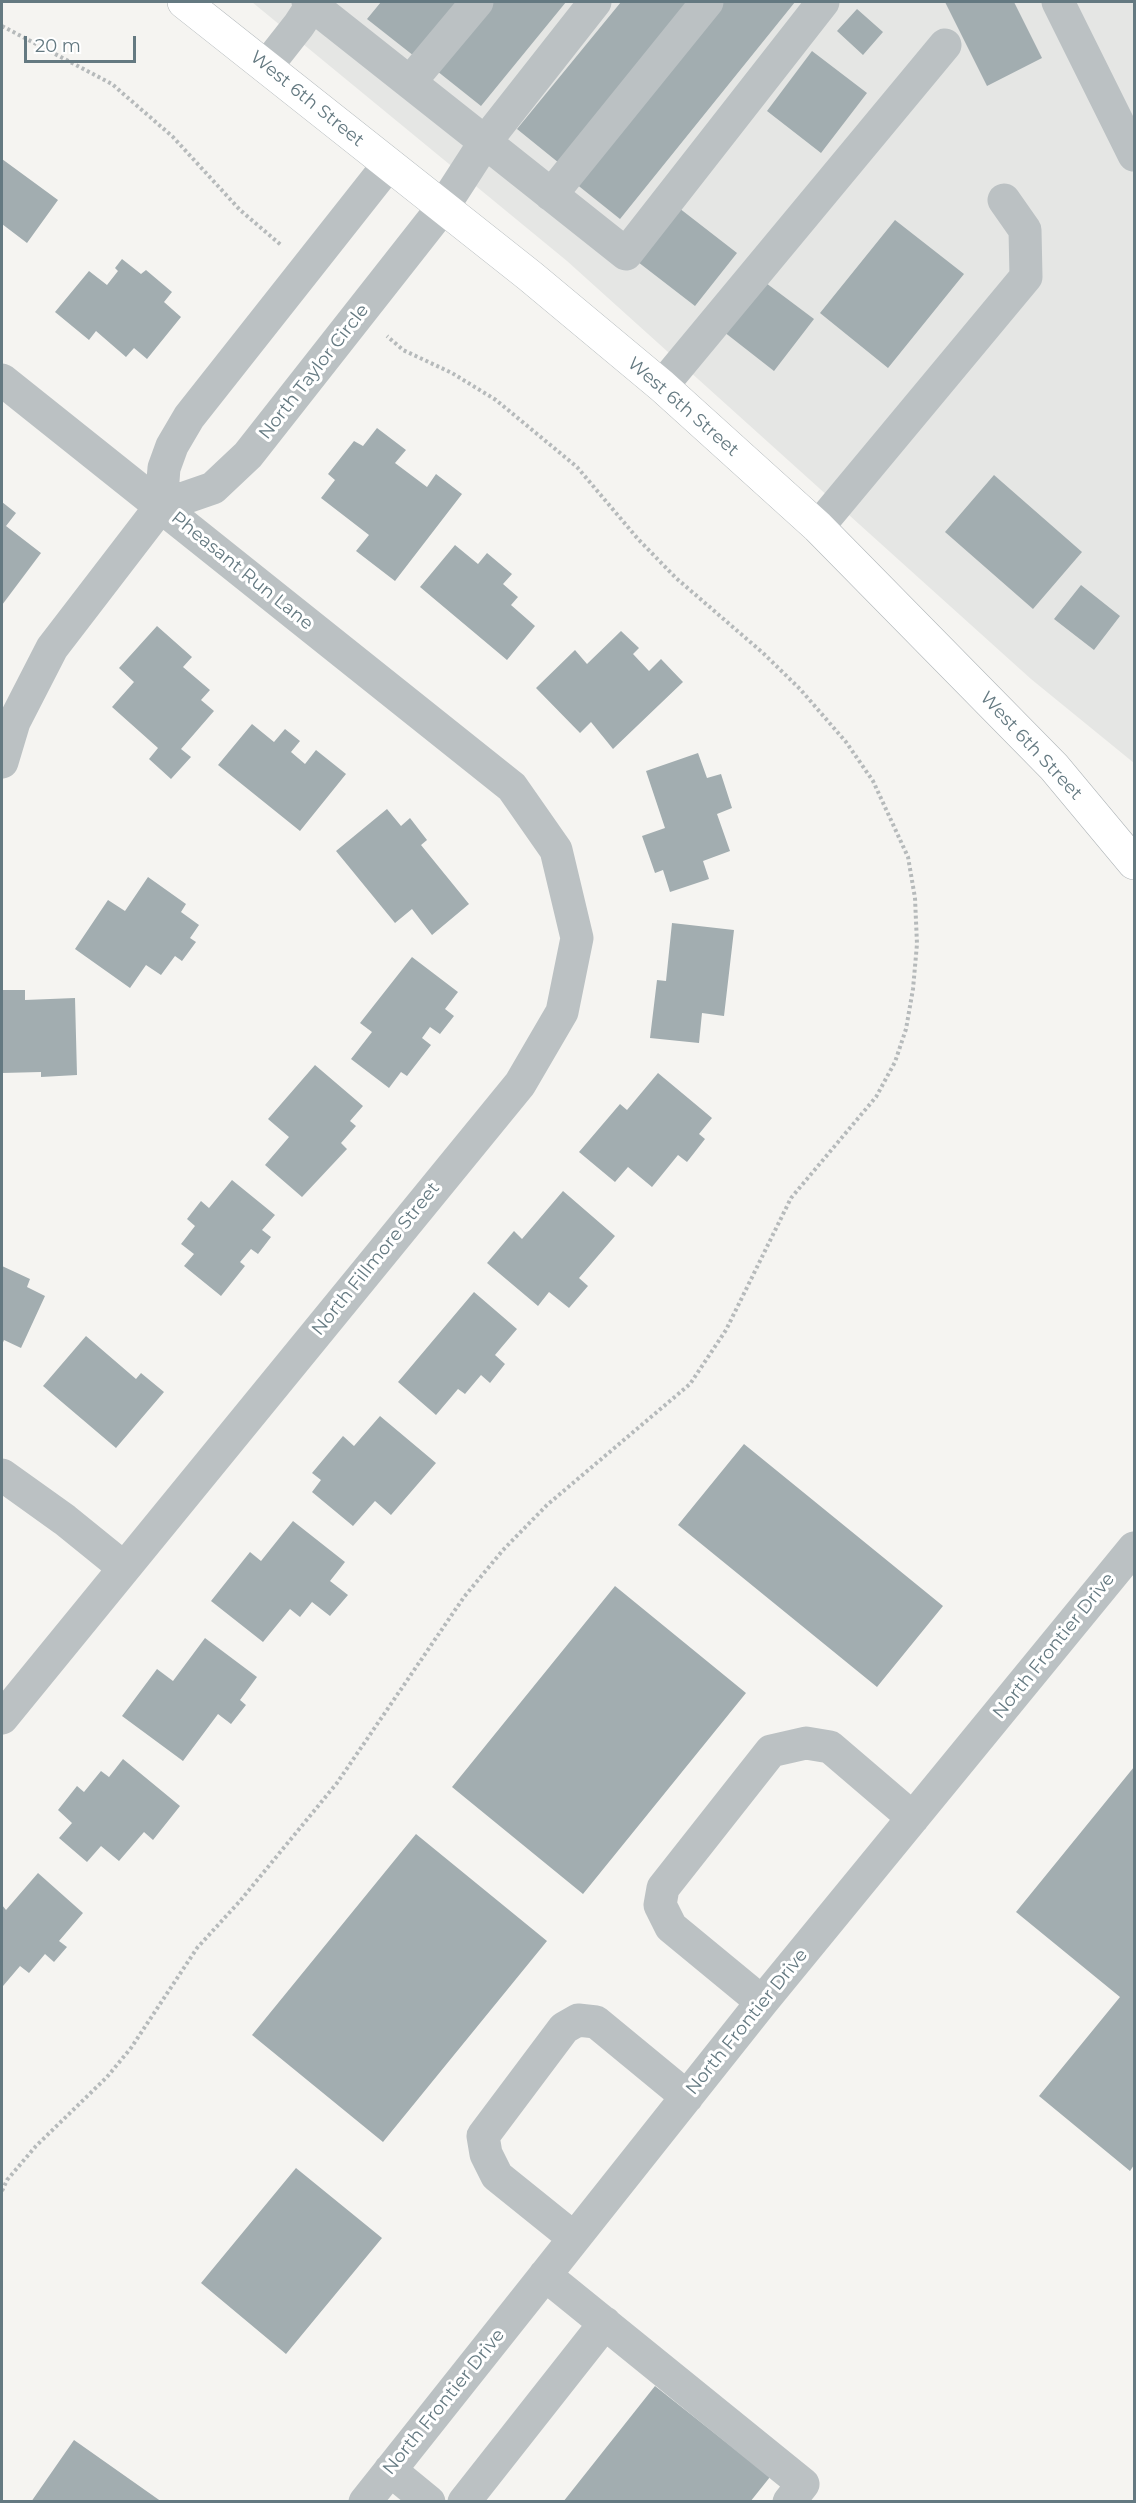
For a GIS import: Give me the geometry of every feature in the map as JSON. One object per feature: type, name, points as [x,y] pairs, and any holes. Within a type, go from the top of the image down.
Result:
[{"type":"main road","name":"West 6th Street","points":[[184,2],[443,207],[662,386],[818,527],[1054,767],[1134,863]]},
{"type":"street","points":[[410,82],[477,2]]},
{"type":"street","name":"North Taylor Circle","points":[[160,506],[213,488],[248,455],[443,207],[485,142],[595,2]]},
{"type":"street","points":[[551,195],[707,2]]},
{"type":"street","points":[[266,67],[324,7],[410,82],[626,254],[823,2]]},
{"type":"street","points":[[1058,2],[1134,155]]},
{"type":"street","points":[[662,386],[945,45]]},
{"type":"street","points":[[2,762],[14,722],[52,648],[160,506],[164,468],[172,446],[189,417],[388,165]]},
{"type":"street","points":[[818,527],[1026,277],[1025,230],[1004,200]]},
{"type":"street","name":"Pheasant Run Lane","points":[[2,380],[482,762]]},
{"type":"street","name":"North Fillmore Street","points":[[2,1718],[123,1567],[520,1084],[561,1011],[577,938],[556,850],[512,787],[482,762]]},
{"type":"street","points":[[2,1475],[123,1567]]},
{"type":"street","name":"North Frontier Drive","points":[[365,2502],[762,2002],[1134,1548]]},
{"type":"street","points":[[762,2002],[671,1927],[660,1905],[663,1888],[771,1750],[806,1743],[830,1747],[913,1818]]},
{"type":"street","points":[[574,2238],[497,2176],[486,2154],[483,2136],[564,2028],[578,2020],[596,2022],[687,2097]]},
{"type":"street","points":[[545,2275],[803,2484],[789,2502]]},
{"type":"street","points":[[464,2502],[605,2323]]},
{"type":"street","points":[[390,2470],[429,2502]]},
{"type":"path","points":[[2,26],[21,39],[112,84],[173,137],[240,210],[285,249]]},
{"type":"path","points":[[2,2191],[8,2180],[36,2146],[107,2077],[131,2048],[197,1948],[240,1901],[337,1783],[429,1648],[503,1550],[547,1505],[690,1384],[726,1330],[791,1198],[876,1097],[895,1062],[906,1029],[917,944],[915,898],[908,857],[873,781],[846,742],[800,689],[763,653],[676,578],[577,467],[496,400],[452,373],[403,350],[385,334]]},
{"type":"shaded area","points":[[252,2],[1134,2],[1134,763],[1031,679],[567,261]]},
{"type":"building","points":[[381,2],[458,2],[414,56],[367,19]]},
{"type":"building","points":[[494,2],[566,2],[481,106],[437,71]]},
{"type":"building","points":[[621,2],[690,2],[559,163],[517,129]]},
{"type":"building","points":[[722,2],[795,2],[620,219],[575,183]]},
{"type":"building","points":[[945,2],[1014,2],[1042,58],[987,86]]},
{"type":"building","points":[[857,9],[883,32],[863,55],[837,31]]},
{"type":"building","points":[[812,51],[867,93],[821,153],[767,111]]},
{"type":"building","points":[[2,159],[58,200],[27,243],[2,224]]},
{"type":"building","points":[[679,208],[737,253],[695,306],[638,262]]},
{"type":"building","points":[[895,220],[964,274],[888,368],[820,313]]},
{"type":"building","points":[[122,259],[141,274],[146,270],[172,292],[164,302],[181,317],[147,359],[134,348],[126,357],[96,331],[89,340],[55,312],[89,271],[107,285],[118,271],[115,268]]},
{"type":"building","points":[[758,277],[814,319],[774,371],[719,328]]},
{"type":"building","points":[[377,428],[406,450],[395,463],[427,487],[436,474],[462,494],[395,581],[356,551],[369,535],[321,498],[335,480],[328,474],[354,441],[363,446]]},
{"type":"building","points":[[994,475],[1082,552],[1033,609],[945,532]]},
{"type":"building","points":[[2,502],[16,513],[6,526],[41,553],[2,605]]},
{"type":"building","points":[[455,545],[478,564],[487,553],[512,574],[503,584],[518,597],[511,605],[535,626],[507,660],[420,587]]},
{"type":"building","points":[[1081,585],[1120,616],[1094,650],[1054,619]]},
{"type":"building","points":[[157,626],[192,657],[183,667],[210,690],[201,700],[214,711],[181,749],[191,757],[171,779],[149,759],[158,748],[112,707],[134,682],[119,668]]},
{"type":"building","points":[[621,631],[639,648],[633,654],[649,671],[661,659],[683,682],[613,749],[591,722],[580,733],[536,688],[575,650],[587,664]]},
{"type":"building","points":[[252,724],[274,742],[285,729],[300,741],[291,752],[305,764],[316,750],[346,774],[300,831],[218,765]]},
{"type":"building","points":[[698,753],[707,778],[721,774],[732,808],[717,814],[730,851],[703,861],[709,879],[670,892],[663,870],[655,873],[642,836],[665,828],[646,771]]},
{"type":"building","points":[[387,809],[401,826],[410,818],[427,840],[421,845],[469,904],[432,935],[412,909],[395,923],[336,851]]},
{"type":"building","points":[[148,877],[186,904],[181,912],[199,925],[190,938],[196,942],[182,961],[175,956],[161,975],[146,965],[130,988],[75,949],[108,900],[125,911]]},
{"type":"building","points":[[672,923],[734,930],[724,1016],[702,1013],[699,1043],[650,1038],[657,980],[666,981]]},
{"type":"building","points":[[412,957],[458,992],[445,1009],[454,1016],[440,1034],[430,1027],[422,1038],[431,1045],[407,1076],[401,1072],[389,1088],[351,1059],[372,1032],[360,1023]]},
{"type":"building","points":[[2,990],[25,990],[25,1000],[75,998],[77,1075],[41,1077],[41,1072],[2,1073]]},
{"type":"building","points":[[315,1065],[363,1106],[350,1121],[356,1126],[341,1143],[347,1149],[302,1197],[265,1165],[289,1137],[268,1119]]},
{"type":"building","points":[[658,1073],[712,1118],[699,1134],[705,1139],[687,1162],[678,1155],[652,1187],[628,1167],[615,1182],[579,1152],[620,1104],[627,1110]]},
{"type":"building","points":[[232,1180],[275,1215],[262,1230],[271,1237],[258,1254],[251,1249],[240,1262],[245,1266],[221,1296],[184,1266],[194,1254],[181,1244],[195,1226],[187,1219],[201,1201],[209,1208]]},
{"type":"building","points":[[563,1191],[615,1236],[579,1278],[588,1286],[569,1308],[549,1292],[538,1306],[487,1263],[514,1231],[522,1239]]},
{"type":"building","points":[[2,1266],[30,1279],[27,1287],[45,1296],[21,1348],[4,1340],[2,1345]]},
{"type":"building","points":[[474,1292],[517,1329],[495,1355],[505,1364],[490,1383],[481,1375],[465,1394],[458,1389],[436,1415],[398,1382]]},
{"type":"building","points":[[86,1336],[136,1379],[141,1373],[164,1392],[116,1448],[43,1386]]},
{"type":"building","points":[[380,1416],[436,1463],[391,1515],[375,1501],[353,1526],[312,1492],[321,1480],[312,1473],[343,1436],[354,1446]]},
{"type":"building","points":[[744,1444],[943,1606],[877,1687],[678,1525]]},
{"type":"building","points":[[293,1521],[345,1562],[330,1581],[348,1595],[330,1616],[312,1602],[300,1617],[290,1609],[263,1642],[211,1601],[250,1552],[261,1561]]},
{"type":"building","points":[[615,1586],[746,1693],[583,1894],[452,1787]]},
{"type":"building","points":[[205,1638],[257,1677],[240,1700],[246,1705],[231,1724],[218,1714],[183,1761],[122,1716],[157,1669],[173,1681]]},
{"type":"building","points":[[123,1759],[180,1806],[153,1840],[144,1832],[119,1861],[101,1846],[87,1862],[59,1838],[72,1823],[58,1810],[77,1786],[84,1792],[101,1771],[109,1777]]},
{"type":"building","points":[[1134,1767],[1134,2165],[1130,2171],[1039,2096],[1120,1997],[1016,1912]]},
{"type":"building","points":[[416,1834],[547,1941],[383,2142],[252,2035]]},
{"type":"building","points":[[38,1873],[83,1913],[59,1941],[67,1947],[54,1962],[45,1954],[29,1973],[20,1966],[3,1986],[2,1905],[6,1910]]},
{"type":"building","points":[[296,2168],[382,2238],[286,2354],[201,2283]]},
{"type":"building","points":[[655,2386],[770,2477],[750,2502],[563,2502]]},
{"type":"building","points":[[74,2440],[162,2502],[31,2502]]}]
